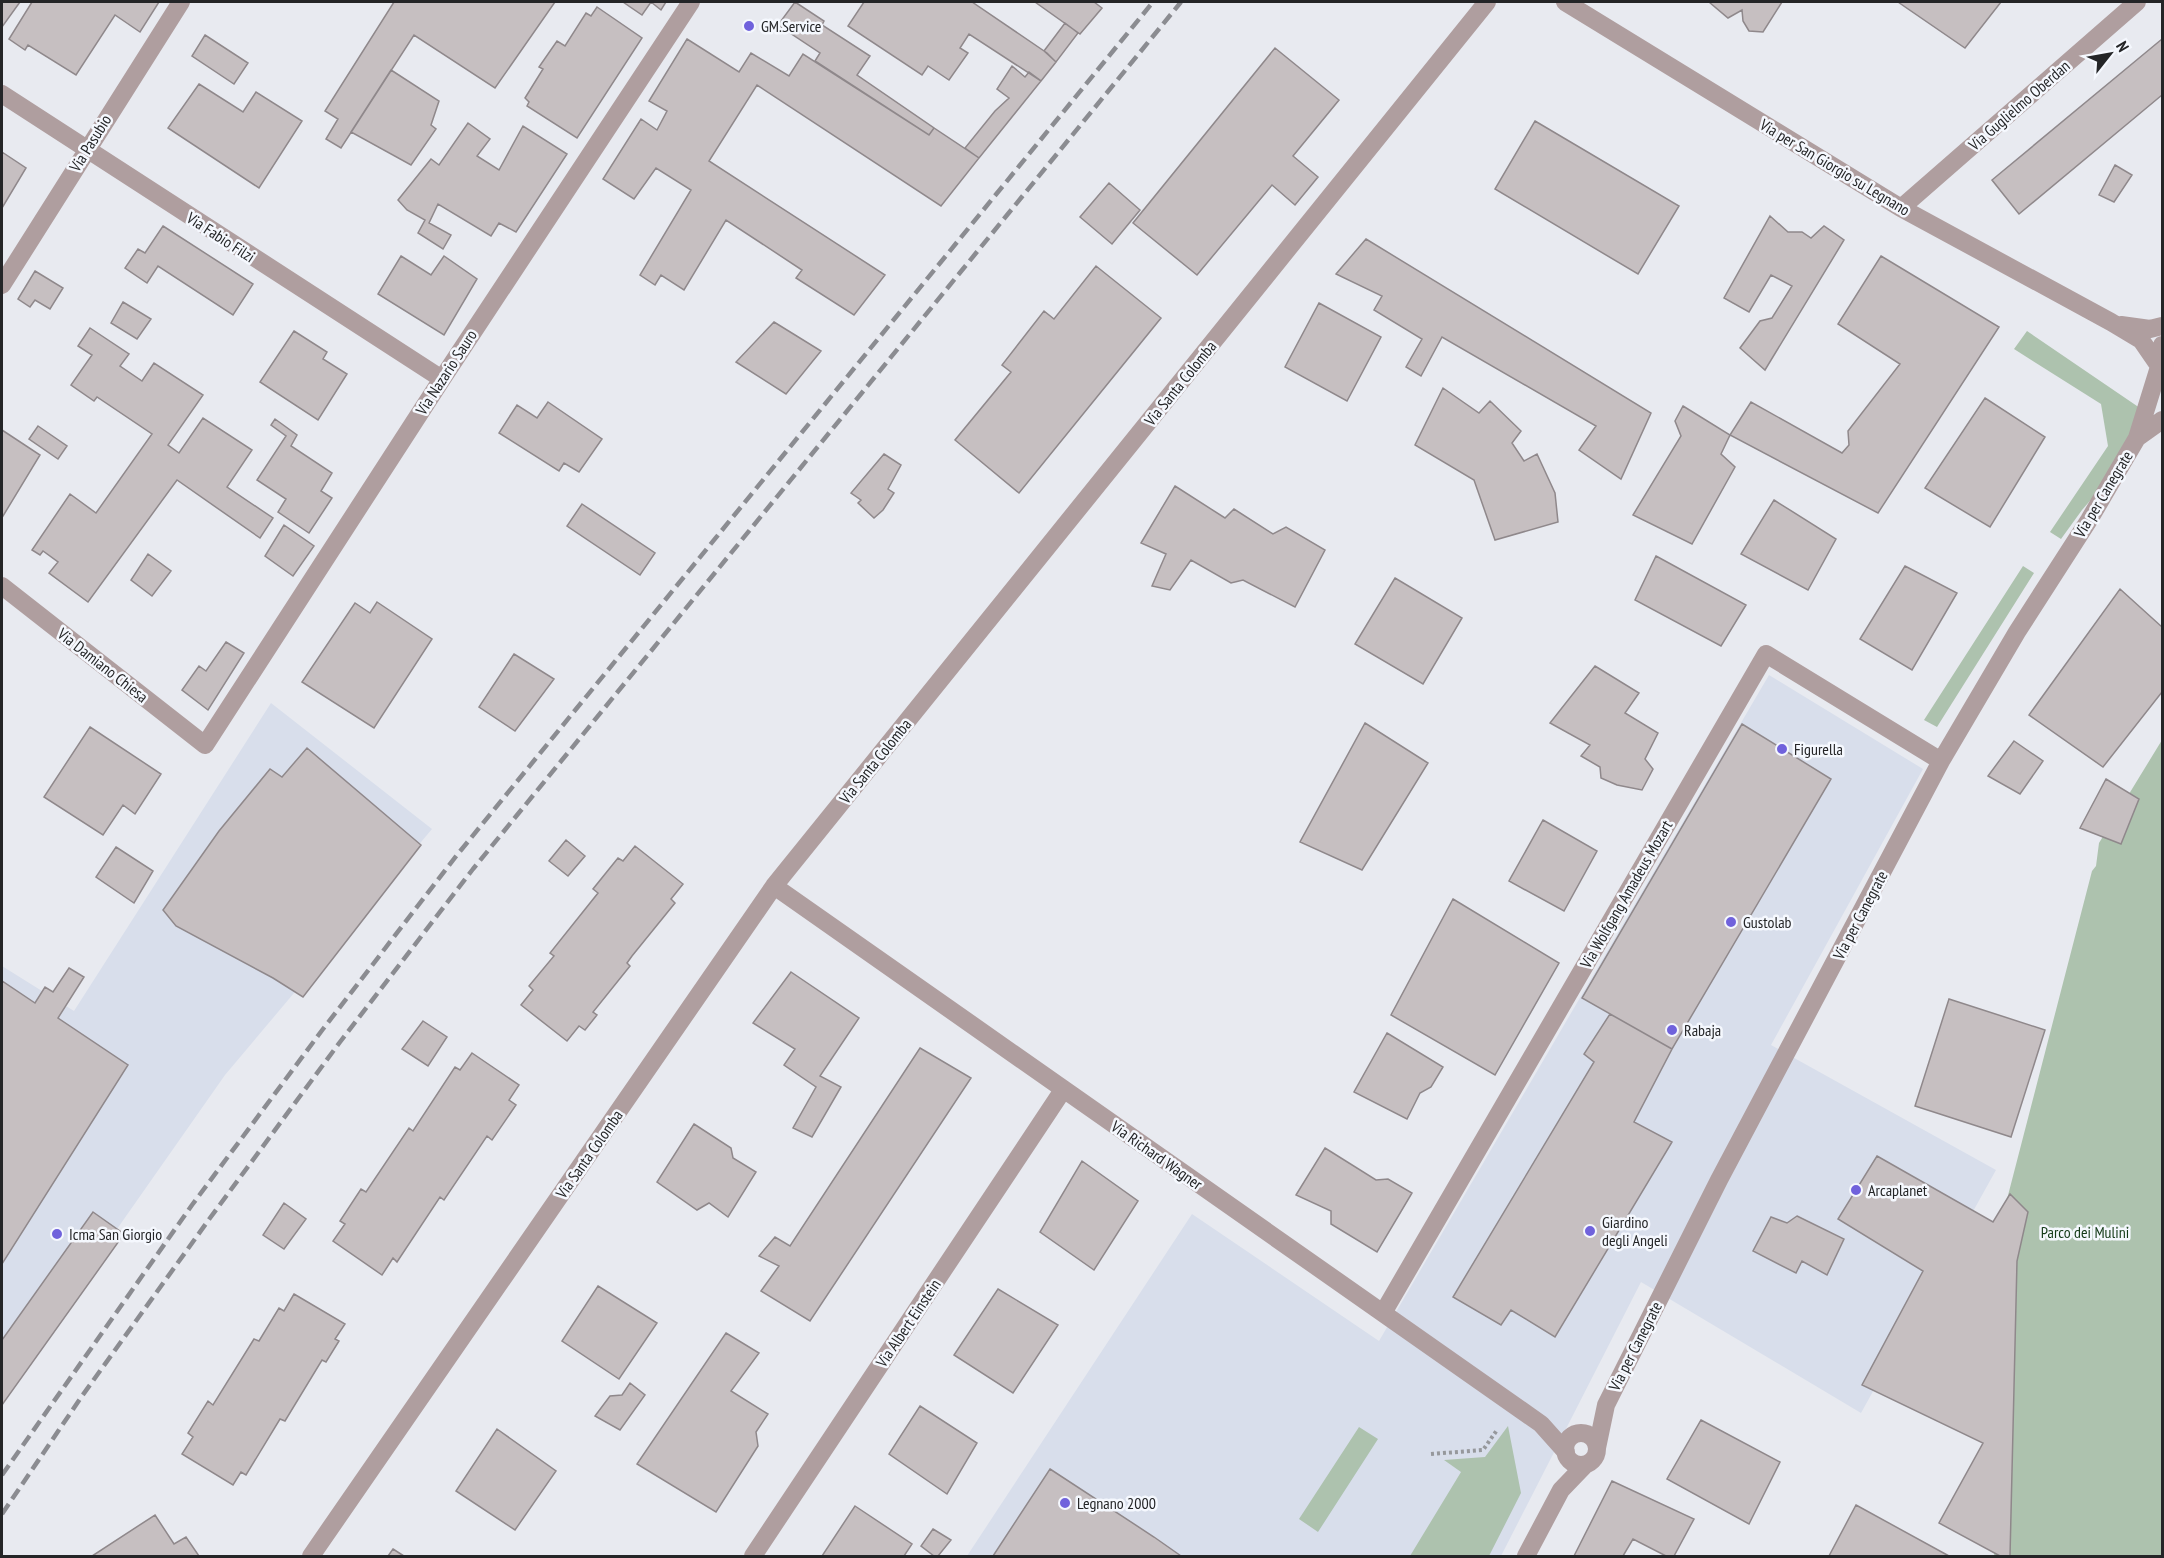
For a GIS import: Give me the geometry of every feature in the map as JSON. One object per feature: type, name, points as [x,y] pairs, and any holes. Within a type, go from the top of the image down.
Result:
[{"type":"street","name":"Via Pasubio","points":[[2,285],[181,2]]},
{"type":"street","name":"Via Nazario Sauro","points":[[205,745],[442,379],[692,2]]},
{"type":"street","name":"Via Santa Colomba","points":[[311,1557],[774,886],[1487,2]]},
{"type":"street","name":"Via Guglielmo Oberdan","points":[[1901,208],[2137,2]]},
{"type":"street","name":"Via per San Giorgio su Legnano","points":[[1575,4],[1901,208],[2141,340],[2161,368]]},
{"type":"street","name":"Via Fabio Filzi","points":[[2,94],[442,379]]},
{"type":"street","name":"Via per San Giorgio su Legnano","points":[[2111,322],[2150,329],[2163,326]]},
{"type":"street","points":[[2137,438],[2161,368],[2163,345]]},
{"type":"street","points":[[2137,438],[2163,420]]},
{"type":"street","name":"Via per Canegrate","points":[[1526,1557],[1561,1490],[1594,1458],[1606,1405],[1719,1180],[1941,761],[2017,632],[2089,520],[2137,438]]},
{"type":"street","name":"Via Damiano Chiesa","points":[[2,586],[205,745]]},
{"type":"street","name":"Via Wolfgang Amadeus Mozart","points":[[1383,1313],[1766,654],[1941,761]]},
{"type":"street","name":"Via Richard Wagner","points":[[774,886],[1541,1424],[1567,1454]]},
{"type":"street","name":"Via Albert Einstein","points":[[753,1557],[1063,1090]]},
{"type":"street","name":"Via per Canegrate","points":[[1561,1490],[1567,1441],[1606,1405]]},
{"type":"street","name":"Via Richard Wagner","points":[[1541,1424],[1578,1433]]},
{"type":"street","points":[[1578,1433],[1594,1438],[1597,1448]]},
{"type":"street","points":[[1567,1454],[1576,1463],[1586,1464]]},
{"type":"path","points":[[1431,1454],[1483,1450],[1514,1405]]},
{"type":"shaded area","points":[[1769,675],[1923,769],[1771,1045],[1996,1170],[1861,1413],[1641,1282],[1501,1556],[967,1556],[1192,1214],[1379,1341]]},
{"type":"shaded area","points":[[271,703],[432,829],[225,1075],[2,1393],[2,966],[74,1011]]},
{"type":"green space","points":[[2027,331],[2159,421],[2082,510],[2061,539],[2050,532],[2108,446],[2101,404],[2014,349]]},
{"type":"green space","points":[[2023,566],[2034,573],[1937,727],[1924,720]]},
{"type":"green space","name":"Parco dei Mulini","points":[[2162,740],[2162,1556],[1994,1556],[2007,1391],[2005,1207],[2092,871],[2096,866],[2099,843]]},
{"type":"green space","points":[[1508,1426],[1521,1493],[1489,1556],[1410,1556],[1461,1472],[1444,1460],[1485,1457]]},
{"type":"green space","points":[[1359,1427],[1378,1439],[1318,1532],[1299,1519]]},
{"type":"building","points":[[2,2],[20,2],[2,27]]},
{"type":"building","points":[[32,2],[159,2],[140,32],[115,15],[76,75],[28,45],[25,50],[9,39]]},
{"type":"building","points":[[394,2],[555,2],[495,88],[414,35],[341,148],[326,139],[338,119],[325,111]]},
{"type":"building","points":[[623,2],[651,2],[642,15]]},
{"type":"building","points":[[651,2],[666,2],[661,10]]},
{"type":"building","points":[[795,2],[824,21],[822,25],[870,56],[857,75],[934,128],[929,135],[815,61],[820,53],[778,25]]},
{"type":"building","points":[[864,2],[972,2],[1047,53],[1056,62],[1041,81],[969,34],[960,48],[968,53],[949,80],[928,66],[922,75],[848,26]]},
{"type":"building","points":[[1035,2],[1094,2],[1102,8],[1080,34]]},
{"type":"building","points":[[1709,2],[1782,2],[1763,32],[1749,31],[1743,21],[1742,10],[1728,18]]},
{"type":"building","points":[[1898,2],[2001,2],[1965,48]]},
{"type":"building","points":[[597,7],[642,38],[577,138],[527,106],[529,102],[525,98],[543,69],[539,67],[557,41],[565,46],[586,13],[591,16]]},
{"type":"building","points":[[1065,23],[1078,33],[1056,62],[1044,51]]},
{"type":"building","points":[[205,35],[248,63],[234,84],[192,56]]},
{"type":"building","points":[[687,39],[739,72],[751,53],[789,76],[803,54],[929,135],[934,128],[979,158],[941,206],[757,85],[709,161],[885,275],[854,315],[796,278],[802,270],[726,220],[684,290],[661,275],[655,285],[640,275],[691,190],[656,168],[634,199],[603,179],[641,119],[657,130],[667,111],[649,101]]},
{"type":"building","points":[[2162,39],[2162,95],[2019,214],[1992,180]]},
{"type":"building","points":[[1275,48],[1339,100],[1293,156],[1318,177],[1295,205],[1272,185],[1197,275],[1133,223]]},
{"type":"building","points":[[1012,66],[1025,77],[1029,72],[1041,81],[979,158],[965,148],[995,111],[1009,98],[997,89]]},
{"type":"building","points":[[391,70],[439,101],[431,125],[436,129],[411,165],[351,132]]},
{"type":"building","points":[[199,84],[243,112],[256,92],[302,121],[259,188],[168,128]]},
{"type":"building","points":[[1535,121],[1679,206],[1638,274],[1495,189]]},
{"type":"building","points":[[468,123],[490,139],[477,156],[499,170],[523,126],[567,154],[516,232],[499,223],[491,236],[438,204],[429,223],[451,235],[443,249],[418,233],[425,220],[407,210],[398,200],[431,159],[439,165]]},
{"type":"building","points":[[2,152],[26,168],[2,208]]},
{"type":"building","points":[[2115,165],[2132,175],[2114,202],[2099,195]]},
{"type":"building","points":[[1109,183],[1140,210],[1112,244],[1080,217]]},
{"type":"building","points":[[1770,216],[1788,232],[1802,232],[1811,238],[1824,226],[1844,240],[1765,370],[1740,348],[1760,321],[1772,318],[1792,286],[1771,275],[1749,312],[1724,298]]},
{"type":"building","points":[[163,226],[253,284],[233,315],[158,266],[147,283],[125,268],[138,249],[145,253]]},
{"type":"building","points":[[1366,239],[1651,413],[1621,479],[1579,450],[1596,426],[1442,337],[1421,376],[1406,367],[1422,339],[1374,310],[1382,296],[1336,274]]},
{"type":"building","points":[[401,256],[431,275],[444,256],[477,279],[444,335],[378,294]]},
{"type":"building","points":[[1881,256],[1999,327],[1878,513],[1730,435],[1751,402],[1842,453],[1849,445],[1848,431],[1900,364],[1838,324]]},
{"type":"building","points":[[1096,266],[1161,318],[1019,493],[955,440],[1011,372],[1002,365],[1044,311],[1054,319]]},
{"type":"building","points":[[35,271],[63,288],[50,309],[35,300],[30,307],[18,299]]},
{"type":"building","points":[[123,302],[151,319],[137,339],[111,323]]},
{"type":"building","points":[[1319,303],[1381,337],[1347,401],[1285,367]]},
{"type":"building","points":[[774,322],[821,351],[786,394],[736,362]]},
{"type":"building","points":[[90,328],[129,354],[120,366],[142,381],[154,363],[203,395],[168,445],[179,453],[203,418],[252,450],[227,487],[273,518],[260,538],[177,480],[88,602],[49,573],[58,562],[43,551],[40,555],[32,550],[70,494],[96,513],[152,434],[97,397],[94,401],[71,385],[92,355],[78,346]]},
{"type":"building","points":[[294,331],[327,352],[323,359],[347,374],[318,420],[260,382]]},
{"type":"building","points":[[1443,388],[1479,413],[1490,401],[1521,431],[1512,443],[1524,461],[1537,454],[1555,493],[1558,522],[1495,540],[1474,480],[1415,445]]},
{"type":"building","points":[[1985,398],[2045,437],[1990,527],[1925,488]]},
{"type":"building","points":[[548,402],[602,439],[579,472],[564,463],[559,471],[499,433],[517,405],[537,418]]},
{"type":"building","points":[[1683,406],[1730,435],[1721,454],[1735,467],[1692,544],[1633,515],[1681,436],[1675,421]]},
{"type":"building","points":[[275,419],[297,435],[291,446],[332,473],[321,491],[332,498],[309,533],[278,512],[286,499],[257,480],[286,436],[271,425]]},
{"type":"building","points":[[38,426],[67,446],[58,459],[29,439]]},
{"type":"building","points":[[2,430],[40,455],[3,516],[2,515]]},
{"type":"building","points":[[884,454],[901,465],[888,489],[894,493],[883,510],[874,518],[858,503],[861,500],[851,493]]},
{"type":"building","points":[[1175,486],[1225,518],[1234,509],[1273,534],[1286,527],[1325,550],[1295,607],[1243,580],[1231,583],[1191,560],[1170,590],[1152,586],[1166,554],[1141,543]]},
{"type":"building","points":[[1774,500],[1836,539],[1808,590],[1741,554]]},
{"type":"building","points":[[582,504],[655,553],[640,575],[567,526]]},
{"type":"building","points":[[284,525],[314,546],[293,576],[265,556]]},
{"type":"building","points":[[148,554],[171,571],[152,596],[131,580]]},
{"type":"building","points":[[1656,556],[1746,605],[1721,646],[1635,600]]},
{"type":"building","points":[[1905,566],[1957,593],[1912,670],[1860,639]]},
{"type":"building","points":[[1395,578],[1462,618],[1423,684],[1355,644]]},
{"type":"building","points":[[2120,589],[2162,627],[2162,692],[2103,767],[2029,715]]},
{"type":"building","points":[[377,602],[432,639],[374,728],[302,682],[355,603],[370,613]]},
{"type":"building","points":[[226,642],[244,653],[208,710],[182,690],[199,666],[206,671]]},
{"type":"building","points":[[514,654],[554,679],[515,731],[479,707]]},
{"type":"building","points":[[1595,666],[1639,693],[1625,713],[1658,733],[1645,759],[1653,769],[1642,790],[1617,785],[1601,778],[1600,767],[1581,756],[1590,745],[1550,723]]},
{"type":"building","points":[[1365,723],[1428,763],[1362,870],[1300,842]]},
{"type":"building","points":[[1742,724],[1831,779],[1672,1049],[1582,998]]},
{"type":"building","points":[[90,727],[161,774],[135,814],[123,805],[103,835],[44,797]]},
{"type":"building","points":[[2014,741],[2043,761],[2020,794],[1988,776]]},
{"type":"building","points":[[307,748],[421,845],[303,997],[273,978],[176,926],[163,910],[219,831],[270,769],[282,777]]},
{"type":"building","points":[[2106,779],[2139,799],[2121,844],[2080,828]]},
{"type":"building","points":[[1543,820],[1597,851],[1564,911],[1509,881]]},
{"type":"building","points":[[566,840],[585,856],[568,876],[549,861]]},
{"type":"building","points":[[635,846],[683,884],[671,899],[675,903],[632,956],[627,963],[630,966],[593,1012],[597,1015],[585,1030],[579,1026],[567,1041],[521,1005],[533,990],[529,986],[554,956],[550,953],[598,893],[593,889],[618,858],[623,861]]},
{"type":"building","points":[[116,847],[153,871],[134,903],[96,877]]},
{"type":"building","points":[[1453,899],[1559,963],[1495,1075],[1391,1015]]},
{"type":"building","points":[[69,968],[84,977],[58,1018],[128,1065],[2,1264],[2,981],[35,1003],[45,987],[53,992]]},
{"type":"building","points":[[791,972],[859,1018],[820,1076],[841,1087],[812,1137],[793,1128],[816,1087],[784,1065],[795,1049],[753,1023]]},
{"type":"building","points":[[1949,999],[2045,1030],[2011,1137],[1915,1106]]},
{"type":"building","points":[[1610,1014],[1672,1049],[1634,1122],[1672,1142],[1555,1337],[1511,1310],[1501,1325],[1453,1297],[1594,1062],[1584,1054]]},
{"type":"building","points":[[423,1021],[447,1037],[428,1066],[402,1049]]},
{"type":"building","points":[[1387,1033],[1443,1067],[1431,1087],[1420,1093],[1407,1119],[1354,1092]]},
{"type":"building","points":[[920,1048],[971,1078],[810,1321],[761,1291],[779,1266],[759,1256],[775,1237],[790,1246]]},
{"type":"building","points":[[472,1053],[519,1085],[509,1100],[516,1105],[492,1140],[487,1136],[444,1200],[440,1197],[397,1262],[393,1258],[382,1275],[333,1241],[345,1224],[340,1221],[361,1189],[366,1192],[409,1128],[413,1131],[455,1067],[460,1070]]},
{"type":"building","points":[[694,1124],[731,1148],[733,1158],[756,1172],[728,1217],[709,1203],[697,1210],[657,1182]]},
{"type":"building","points":[[1325,1148],[1376,1180],[1388,1179],[1412,1193],[1377,1252],[1331,1224],[1331,1211],[1296,1195]]},
{"type":"building","points":[[1877,1156],[1993,1222],[2010,1194],[2028,1212],[2017,1261],[2010,1556],[2000,1556],[1939,1523],[1983,1443],[1862,1385],[1923,1271],[1838,1219]]},
{"type":"building","points":[[1082,1161],[1138,1201],[1094,1270],[1040,1232]]},
{"type":"building","points":[[284,1203],[306,1219],[284,1249],[263,1235]]},
{"type":"building","points":[[93,1212],[124,1234],[2,1405],[2,1340]]},
{"type":"building","points":[[1797,1216],[1844,1239],[1827,1275],[1802,1261],[1796,1273],[1753,1251],[1771,1217],[1787,1223]]},
{"type":"building","points":[[598,1286],[657,1323],[619,1379],[562,1341]]},
{"type":"building","points":[[998,1289],[1058,1325],[1013,1393],[954,1355]]},
{"type":"building","points":[[294,1294],[345,1324],[335,1339],[339,1341],[326,1362],[322,1360],[285,1421],[280,1419],[246,1475],[241,1472],[233,1485],[182,1454],[193,1437],[188,1433],[208,1401],[213,1405],[254,1339],[259,1341],[279,1308],[284,1311]]},
{"type":"building","points":[[726,1333],[759,1353],[731,1391],[768,1414],[756,1432],[758,1446],[716,1512],[637,1464]]},
{"type":"building","points":[[630,1383],[645,1395],[620,1430],[595,1416],[610,1396],[622,1395]]},
{"type":"building","points":[[920,1406],[977,1443],[947,1494],[889,1454]]},
{"type":"building","points":[[1701,1420],[1780,1462],[1749,1524],[1667,1479]]},
{"type":"building","points":[[497,1429],[556,1471],[515,1530],[456,1491]]},
{"type":"building","name":"Legnano 2000","points":[[1050,1469],[1154,1537],[1181,1556],[993,1556]]},
{"type":"building","points":[[1612,1481],[1694,1519],[1674,1556],[1666,1556],[1633,1539],[1623,1556],[1574,1556]]},
{"type":"building","points":[[1856,1505],[1949,1556],[1829,1556]]},
{"type":"building","points":[[855,1506],[912,1544],[904,1556],[822,1556]]},
{"type":"building","points":[[155,1515],[174,1544],[186,1537],[199,1556],[92,1556]]},
{"type":"building","points":[[933,1529],[951,1540],[938,1556],[934,1556],[921,1546]]},
{"type":"building","points":[[393,1549],[404,1556],[388,1556]]},
{"type":"railway","points":[[2,1475],[192,1205],[457,855],[1153,2]]},
{"type":"railway","points":[[2,1514],[82,1396],[210,1218],[340,1042],[473,869],[1181,2]]},
{"type":"place","name":"GM.Service","points":[[749,26]]},
{"type":"place","name":"Figurella","points":[[1782,749]]},
{"type":"place","name":"Gustolab","points":[[1731,922]]},
{"type":"place","name":"Rabaja","points":[[1672,1030]]},
{"type":"place","name":"Arcaplanet","points":[[1856,1190]]},
{"type":"place","name":"Giardino degli Angeli","points":[[1590,1231]]},
{"type":"place","name":"Icma San Giorgio","points":[[57,1234]]},
{"type":"place","name":"Legnano 2000","points":[[1065,1503]]}]
